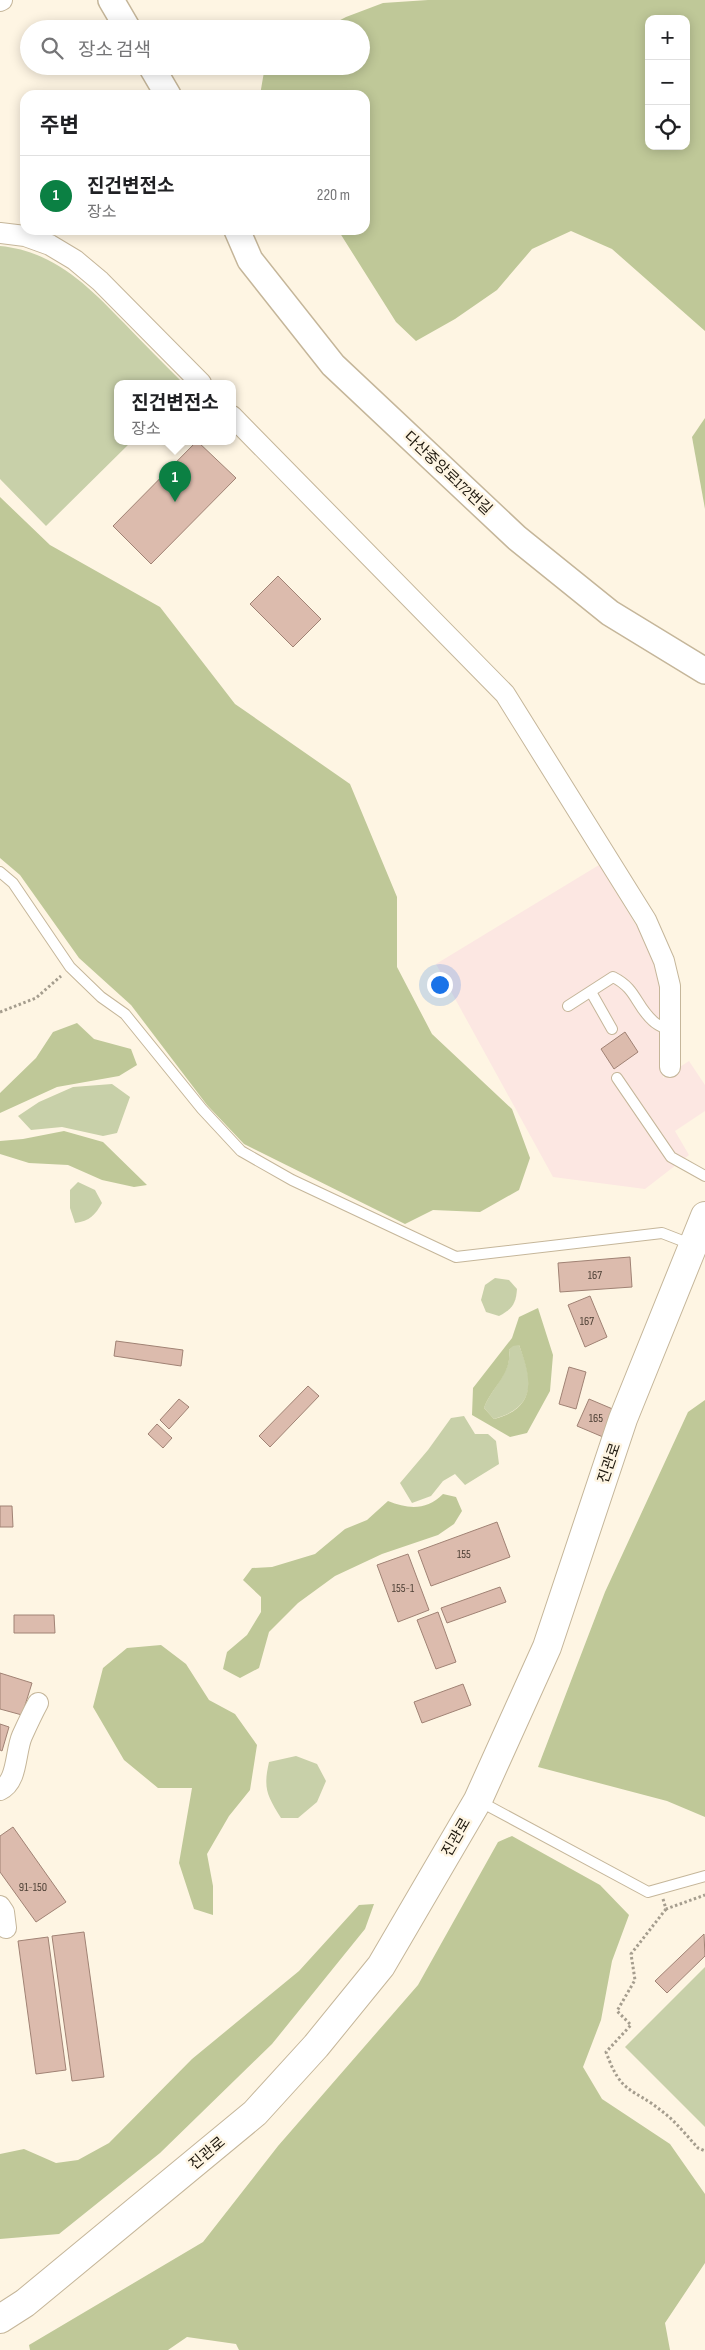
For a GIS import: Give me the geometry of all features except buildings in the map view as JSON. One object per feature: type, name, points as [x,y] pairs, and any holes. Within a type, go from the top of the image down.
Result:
[{"type":"main road","name":"진관로","points":[[0,2319],[32,2297],[261,2107],[316,2046],[381,1966],[478,1800],[547,1647],[624,1420],[705,1216]]},
{"type":"street","points":[[111,0],[123,20]]},
{"type":"street","points":[[156,75],[165,90]]},
{"type":"street","points":[[0,233],[25,236],[50,245],[75,260],[100,281],[197,380]]},
{"type":"street","name":"다산중앙로172번길","points":[[239,235],[250,260],[333,365],[517,538],[610,613],[705,670]]},
{"type":"street","points":[[236,420],[505,694],[646,920],[664,961],[670,986],[670,1067]]},
{"type":"street","points":[[0,1790],[5,1788],[11,1778],[21,1738],[38,1703]]},
{"type":"street","points":[[0,1906],[4,1912],[6,1928]]},
{"type":"lane","points":[[0,872],[13,883],[70,967],[102,997],[125,1014],[202,1108],[241,1151],[292,1180],[456,1257],[662,1233],[693,1245]]},
{"type":"lane","points":[[568,1006],[614,977],[627,984],[654,1023],[671,1031]]},
{"type":"lane","points":[[590,992],[612,1029]]},
{"type":"lane","points":[[617,1078],[671,1157],[705,1176]]},
{"type":"lane","points":[[478,1800],[648,1892],[705,1876]]},
{"type":"path","points":[[0,1012],[36,998],[70,967]]},
{"type":"path","points":[[660,1889],[666,1909]]},
{"type":"path","points":[[705,1895],[666,1909],[631,1954],[635,1980],[617,2011],[631,2025],[606,2052],[614,2076],[628,2090],[663,2112],[698,2148],[705,2151]]},
{"type":"shaded area","points":[[599,865],[649,946],[662,987],[664,1009],[663,1078],[689,1061],[705,1085],[705,1111],[675,1131],[689,1155],[645,1189],[553,1177],[436,964]]},
{"type":"green space","points":[[428,0],[705,0],[705,331],[612,249],[571,231],[532,249],[497,290],[455,319],[416,341],[396,322],[341,235],[370,235],[370,90],[261,90],[263,75],[370,75],[370,20],[340,20],[383,3]]},
{"type":"green space","points":[[0,246],[19,249],[37,255],[69,272],[97,296],[180,380],[114,380],[114,445],[128,445],[46,526],[0,479]]},
{"type":"green space","points":[[705,418],[705,509],[692,437]]},
{"type":"green space","points":[[0,497],[50,545],[160,607],[235,704],[350,784],[397,897],[397,967],[432,1034],[512,1109],[530,1158],[519,1190],[480,1212],[433,1210],[405,1224],[244,1144],[207,1105],[131,1005],[79,958],[20,875],[0,858]]},
{"type":"green space","points":[[77,1023],[94,1039],[131,1049],[137,1065],[119,1076],[57,1087],[0,1113],[0,1093],[36,1058],[53,1032]]},
{"type":"green space","points":[[112,1084],[130,1097],[117,1133],[103,1136],[62,1127],[31,1130],[18,1116],[39,1102],[73,1087]]},
{"type":"green space","points":[[64,1131],[103,1142],[147,1185],[134,1187],[102,1180],[68,1165],[29,1163],[0,1154],[0,1141],[23,1139]]},
{"type":"green space","points":[[78,1182],[95,1190],[102,1203],[92,1217],[75,1223],[70,1208],[70,1190]]},
{"type":"green space","points":[[495,1278],[509,1280],[517,1289],[516,1299],[512,1306],[499,1316],[486,1312],[481,1300],[485,1285]]},
{"type":"green space","points":[[538,1308],[553,1355],[550,1391],[527,1433],[510,1437],[472,1415],[473,1388],[512,1338],[519,1317]],"holes":[[[519,1345],[527,1370],[528,1391],[518,1408],[494,1419],[484,1408],[487,1400],[505,1374],[509,1350],[513,1346]]]},
{"type":"green space","points":[[513,1345],[519,1345],[524,1358],[529,1381],[528,1391],[518,1407],[508,1414],[494,1419],[484,1408],[504,1373],[509,1358],[509,1350]]},
{"type":"green space","points":[[705,1400],[705,1817],[667,1801],[538,1767],[605,1592],[688,1412]]},
{"type":"green space","points":[[464,1416],[475,1434],[488,1434],[496,1441],[499,1464],[465,1485],[455,1474],[443,1481],[431,1496],[412,1503],[400,1483],[428,1450],[451,1418]]},
{"type":"green space","points":[[443,1494],[456,1497],[462,1511],[454,1524],[438,1535],[382,1554],[335,1576],[298,1603],[269,1632],[259,1668],[240,1678],[223,1669],[227,1652],[247,1635],[261,1612],[261,1597],[243,1580],[252,1568],[272,1567],[315,1554],[345,1529],[367,1520],[388,1501],[403,1506],[417,1507],[437,1500]]},
{"type":"green space","points":[[161,1645],[186,1664],[209,1700],[235,1714],[257,1745],[250,1790],[229,1816],[207,1854],[213,1886],[213,1915],[194,1909],[179,1863],[192,1788],[158,1788],[124,1760],[93,1707],[103,1668],[127,1648]]},
{"type":"green space","points":[[296,1756],[317,1764],[326,1781],[317,1802],[298,1818],[281,1818],[269,1797],[266,1786],[269,1762]]},
{"type":"green space","points":[[512,1836],[600,1885],[629,1915],[612,1961],[601,2020],[583,2067],[602,2099],[670,2144],[705,2194],[705,2263],[665,2323],[670,2350],[239,2350],[236,2344],[187,2337],[168,2350],[30,2350],[29,2345],[203,2242],[278,2146],[418,1985],[498,1842]]},
{"type":"green space","points":[[374,1904],[365,1929],[272,2044],[160,2153],[59,2234],[0,2239],[0,2154],[24,2149],[56,2163],[78,2160],[109,2143],[192,2059],[299,1971],[359,1905]]},
{"type":"green space","points":[[705,1967],[705,2127],[625,2047]]},
{"type":"place","name":"진건변전소","points":[[175,502]]}]
